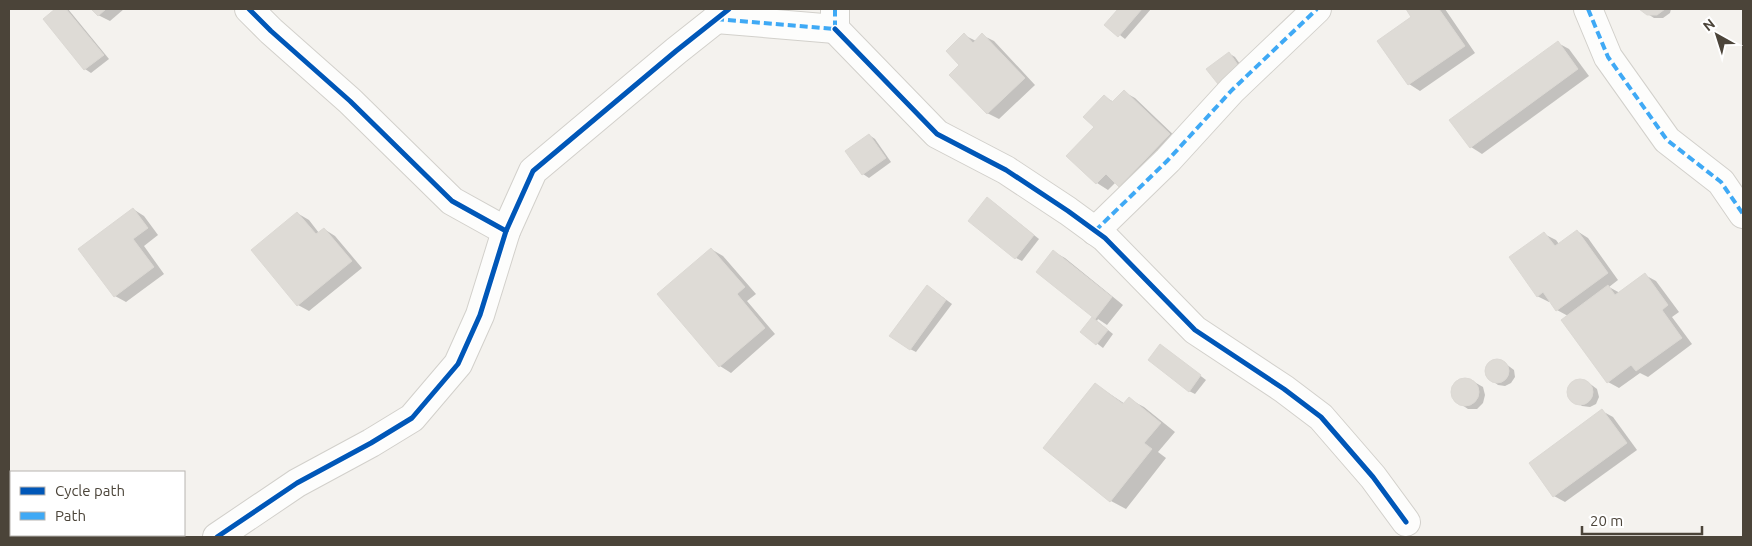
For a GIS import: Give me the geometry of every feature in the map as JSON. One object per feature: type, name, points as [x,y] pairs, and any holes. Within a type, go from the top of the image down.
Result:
[{"type":"street","points":[[249,9],[350,101],[452,201],[506,230]]},
{"type":"street","points":[[1096,231],[1168,160],[1232,90],[1317,9]]},
{"type":"street","points":[[1588,9],[1608,57],[1667,140],[1721,182],[1743,214]]},
{"type":"street","points":[[217,537],[297,483],[371,443],[412,418],[458,364],[480,315],[506,230],[533,172],[676,51],[723,14],[835,19],[937,134],[1006,170],[1096,231],[1195,330],[1321,416],[1373,477],[1406,522]]},
{"type":"building","points":[[55,9],[66,9],[104,55],[84,70],[43,19]]},
{"type":"building","points":[[91,9],[106,9],[98,16]]},
{"type":"building","points":[[1118,9],[1142,9],[1118,37],[1104,25]]},
{"type":"building","points":[[1406,9],[1439,9],[1465,46],[1408,85],[1377,41],[1411,17]]},
{"type":"building","points":[[1639,9],[1665,9],[1657,15],[1647,15]]},
{"type":"building","points":[[964,33],[973,43],[982,33],[1025,78],[987,114],[949,75],[959,65],[946,51]]},
{"type":"building","points":[[1558,41],[1578,69],[1470,148],[1449,120]]},
{"type":"building","points":[[1229,52],[1240,68],[1218,84],[1206,69]]},
{"type":"building","points":[[1124,90],[1170,134],[1119,187],[1106,174],[1096,184],[1066,156],[1094,127],[1083,117],[1104,95],[1112,102]]},
{"type":"building","points":[[869,134],[886,158],[862,175],[845,151]]},
{"type":"building","points":[[987,197],[1034,235],[1015,259],[968,221]]},
{"type":"building","points":[[133,208],[148,228],[133,239],[154,267],[114,297],[78,249]]},
{"type":"building","points":[[297,212],[316,234],[324,228],[352,261],[297,306],[251,250]]},
{"type":"building","points":[[1577,230],[1608,273],[1556,311],[1543,292],[1537,297],[1509,257],[1544,232],[1555,246]]},
{"type":"building","points":[[711,248],[745,287],[737,294],[765,328],[719,367],[657,294]]},
{"type":"building","points":[[1053,250],[1112,297],[1095,319],[1036,272]]},
{"type":"building","points":[[1645,273],[1668,305],[1662,310],[1682,338],[1636,371],[1631,365],[1607,383],[1561,320],[1608,285],[1615,295]]},
{"type":"building","points":[[927,285],[946,300],[910,350],[889,336]]},
{"type":"building","points":[[1092,317],[1108,330],[1096,345],[1080,332]]},
{"type":"building","points":[[1160,344],[1201,375],[1189,392],[1148,360]]},
{"type":"building","points":[[1497,359],[1506,362],[1509,371],[1506,380],[1497,383],[1488,380],[1485,371],[1488,362]]},
{"type":"building","points":[[1465,378],[1475,382],[1479,392],[1475,402],[1465,406],[1455,402],[1451,392],[1455,382]]},
{"type":"building","points":[[1580,379],[1589,383],[1593,392],[1589,401],[1580,405],[1571,401],[1567,392],[1571,383]]},
{"type":"building","points":[[1095,383],[1123,404],[1129,397],[1161,423],[1144,443],[1152,449],[1110,502],[1043,448]]},
{"type":"building","points":[[1602,409],[1627,443],[1553,497],[1529,463]]},
{"type":"marked path","points":[[716,19],[835,29],[835,9]]},
{"type":"marked path","points":[[1095,231],[1168,160],[1232,90],[1317,9]]},
{"type":"marked path","points":[[1588,9],[1608,57],[1667,140],[1721,182],[1743,214]]},
{"type":"cycle path","points":[[249,9],[350,101],[452,201],[506,231]]},
{"type":"cycle path","points":[[217,537],[297,483],[371,443],[412,418],[458,364],[480,315],[506,231],[533,171],[729,9]]},
{"type":"cycle path","points":[[835,29],[937,134],[1006,170],[1105,238],[1195,330],[1284,389],[1321,417],[1373,477],[1406,522]]}]
